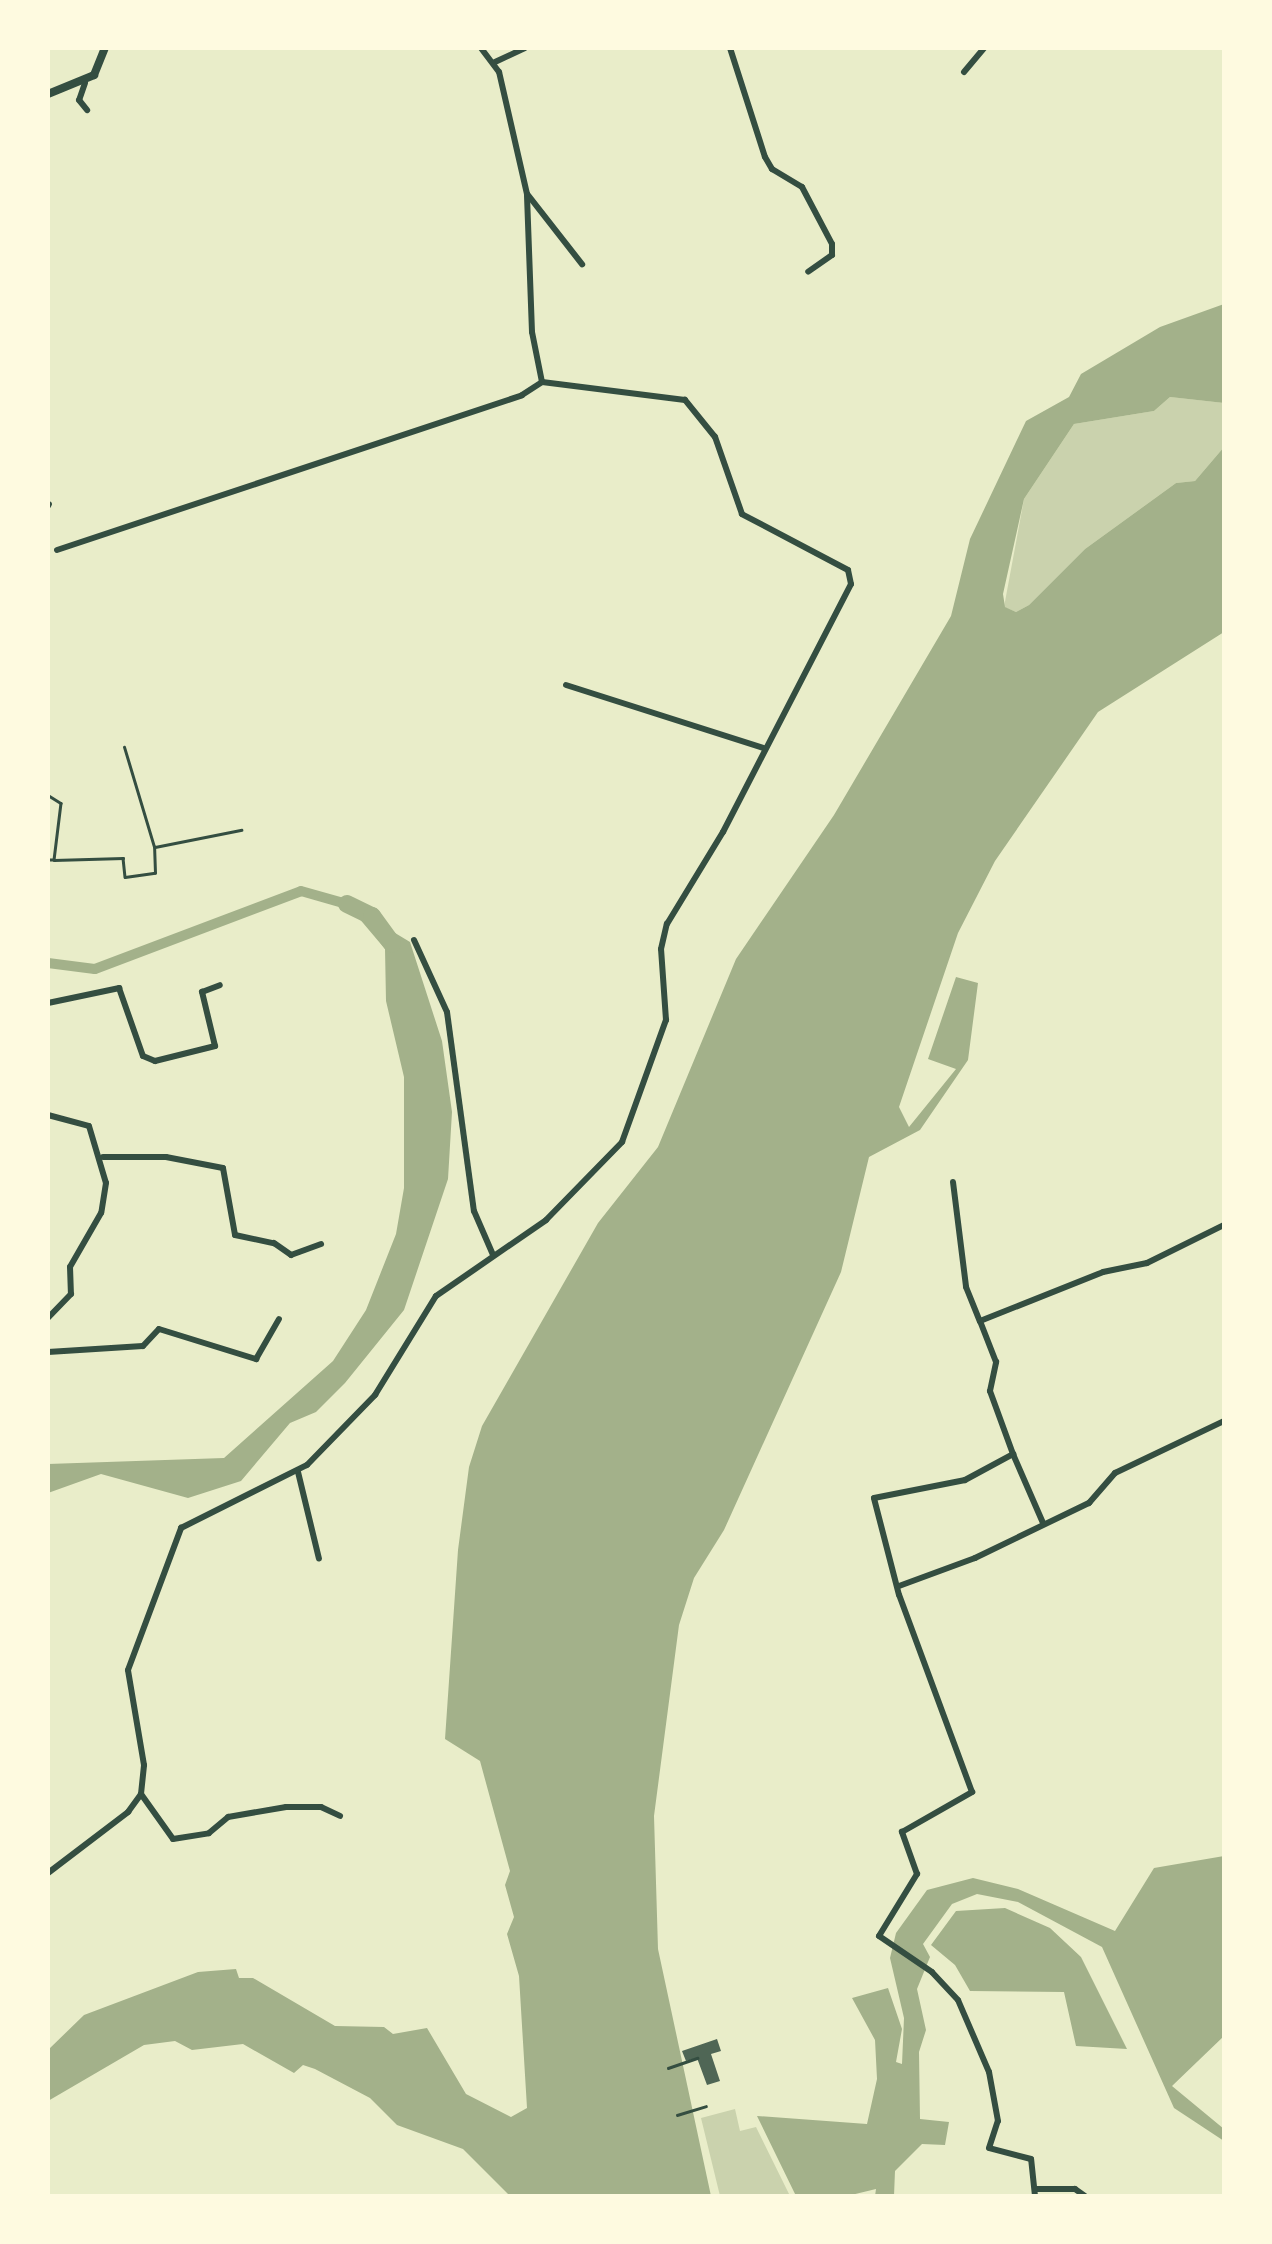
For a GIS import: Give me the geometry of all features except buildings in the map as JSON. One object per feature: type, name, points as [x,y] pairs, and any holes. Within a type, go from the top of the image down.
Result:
[{"type":"street","points":[[87,110],[79,100],[105,48]]},
{"type":"street","points":[[481,48],[496,62],[527,194],[532,332],[542,382]]},
{"type":"street","points":[[496,62],[525,48]]},
{"type":"street","points":[[730,48],[765,157],[772,169],[802,187],[832,244],[832,256],[808,272]]},
{"type":"street","points":[[964,72],[984,48]]},
{"type":"street","points":[[48,94],[85,82]]},
{"type":"street","points":[[527,194],[582,264]]},
{"type":"street","points":[[48,1873],[128,1812],[141,1794],[144,1765],[128,1670],[181,1528],[298,1472],[361,1412],[436,1296],[560,1208],[628,1133],[666,1020],[660,949],[667,924],[723,832],[763,748],[848,597],[848,570],[742,514],[715,437],[686,400],[542,382],[522,395],[57,550]]},
{"type":"street","points":[[566,685],[763,748]]},
{"type":"street","points":[[414,940],[446,1012],[474,1212],[493,1255]]},
{"type":"street","points":[[48,1003],[119,988],[143,1056],[155,1061],[215,1046],[202,992],[220,985]]},
{"type":"street","points":[[48,1115],[88,1126],[103,1157],[101,1213],[70,1267],[67,1303],[48,1318]]},
{"type":"street","points":[[103,1157],[166,1157],[223,1168],[235,1235],[274,1243],[290,1255],[321,1244]]},
{"type":"street","points":[[953,1182],[966,1286],[996,1362],[990,1391],[1043,1523]]},
{"type":"street","points":[[980,1321],[1102,1272],[1147,1263],[1224,1225]]},
{"type":"street","points":[[48,1352],[143,1346],[159,1329],[256,1359],[279,1319]]},
{"type":"street","points":[[899,1586],[976,1558],[1089,1504],[1115,1474],[1224,1421]]},
{"type":"street","points":[[1013,1454],[965,1480],[874,1498],[899,1586],[972,1792],[902,1832],[916,1874],[880,1930],[888,1943],[932,1972],[958,2000],[986,2062],[998,2121],[990,2150],[1031,2159],[1034,2193],[1075,2189],[1085,2196]]},
{"type":"street","points":[[298,1472],[320,1558]]},
{"type":"street","points":[[141,1794],[173,1839],[209,1833],[228,1817],[286,1807],[320,1807],[340,1816]]},
{"type":"lane","points":[[48,860],[122,858],[125,877],[155,873],[154,847],[124,746]]},
{"type":"lane","points":[[48,795],[61,804],[54,860]]},
{"type":"lane","points":[[154,847],[241,830]]},
{"type":"path","points":[[668,2068],[697,2058]]},
{"type":"path","points":[[678,2116],[706,2106]]},
{"type":"shaded area","points":[[1224,304],[1224,403],[1170,397],[1154,411],[1074,424],[1024,499],[1003,594],[1005,607],[1016,612],[1029,605],[1085,549],[1176,483],[1195,481],[1224,447],[1224,632],[1098,712],[995,861],[958,933],[899,1107],[909,1127],[956,1069],[928,1059],[956,977],[978,983],[968,1060],[920,1130],[869,1157],[841,1272],[724,1530],[694,1578],[679,1625],[654,1816],[658,1949],[711,2196],[510,2196],[463,2149],[397,2125],[370,2098],[315,2069],[303,2065],[294,2073],[243,2044],[192,2050],[175,2041],[144,2045],[48,2101],[48,2050],[84,2015],[198,1972],[236,1969],[239,1978],[253,1978],[335,2026],[384,2027],[393,2034],[427,2028],[466,2094],[511,2117],[527,2108],[519,1976],[507,1934],[514,1917],[505,1885],[510,1871],[480,1761],[445,1739],[458,1550],[469,1467],[482,1426],[598,1223],[658,1147],[736,959],[834,815],[951,616],[970,539],[1026,421],[1069,397],[1081,374],[1160,327]]},
{"type":"shaded area","points":[[1170,397],[1224,403],[1224,447],[1195,481],[1176,483],[1085,549],[1029,605],[1016,612],[1004,607],[1024,499],[1074,424],[1154,411]]},
{"type":"shaded area","points":[[347,904],[410,942],[442,1041],[452,1112],[448,1179],[404,1310],[345,1383],[316,1412],[290,1423],[241,1481],[188,1498],[101,1474],[48,1493],[48,1464],[224,1458],[333,1361],[366,1310],[396,1234],[404,1188],[404,1077],[386,1001],[385,949]]},
{"type":"shaded area","points":[[1224,1856],[1224,2036],[1172,2086],[1224,2129],[1224,2141],[1174,2108],[1102,1947],[1018,1902],[977,1894],[952,1904],[923,1944],[930,1957],[917,1989],[926,2030],[919,2052],[920,2119],[949,2122],[945,2145],[922,2144],[895,2171],[894,2196],[875,2196],[876,2189],[847,2196],[796,2196],[757,2116],[867,2124],[877,2079],[875,2040],[852,1998],[888,1988],[902,2029],[896,2062],[902,2064],[904,2018],[890,1958],[896,1933],[927,1890],[973,1878],[1018,1889],[1115,1931],[1154,1868]]},
{"type":"shaded area","points":[[1005,1908],[1050,1928],[1081,1957],[1127,2049],[1076,2046],[1064,1992],[970,1991],[955,1965],[931,1945],[956,1911]]},
{"type":"shaded area","points":[[735,2109],[740,2131],[756,2127],[790,2196],[720,2196],[701,2118]]},
{"type":"waterway","points":[[48,963],[95,969],[301,891],[347,904]]},
{"type":"waterway","points":[[347,904],[372,916],[392,944]]}]
